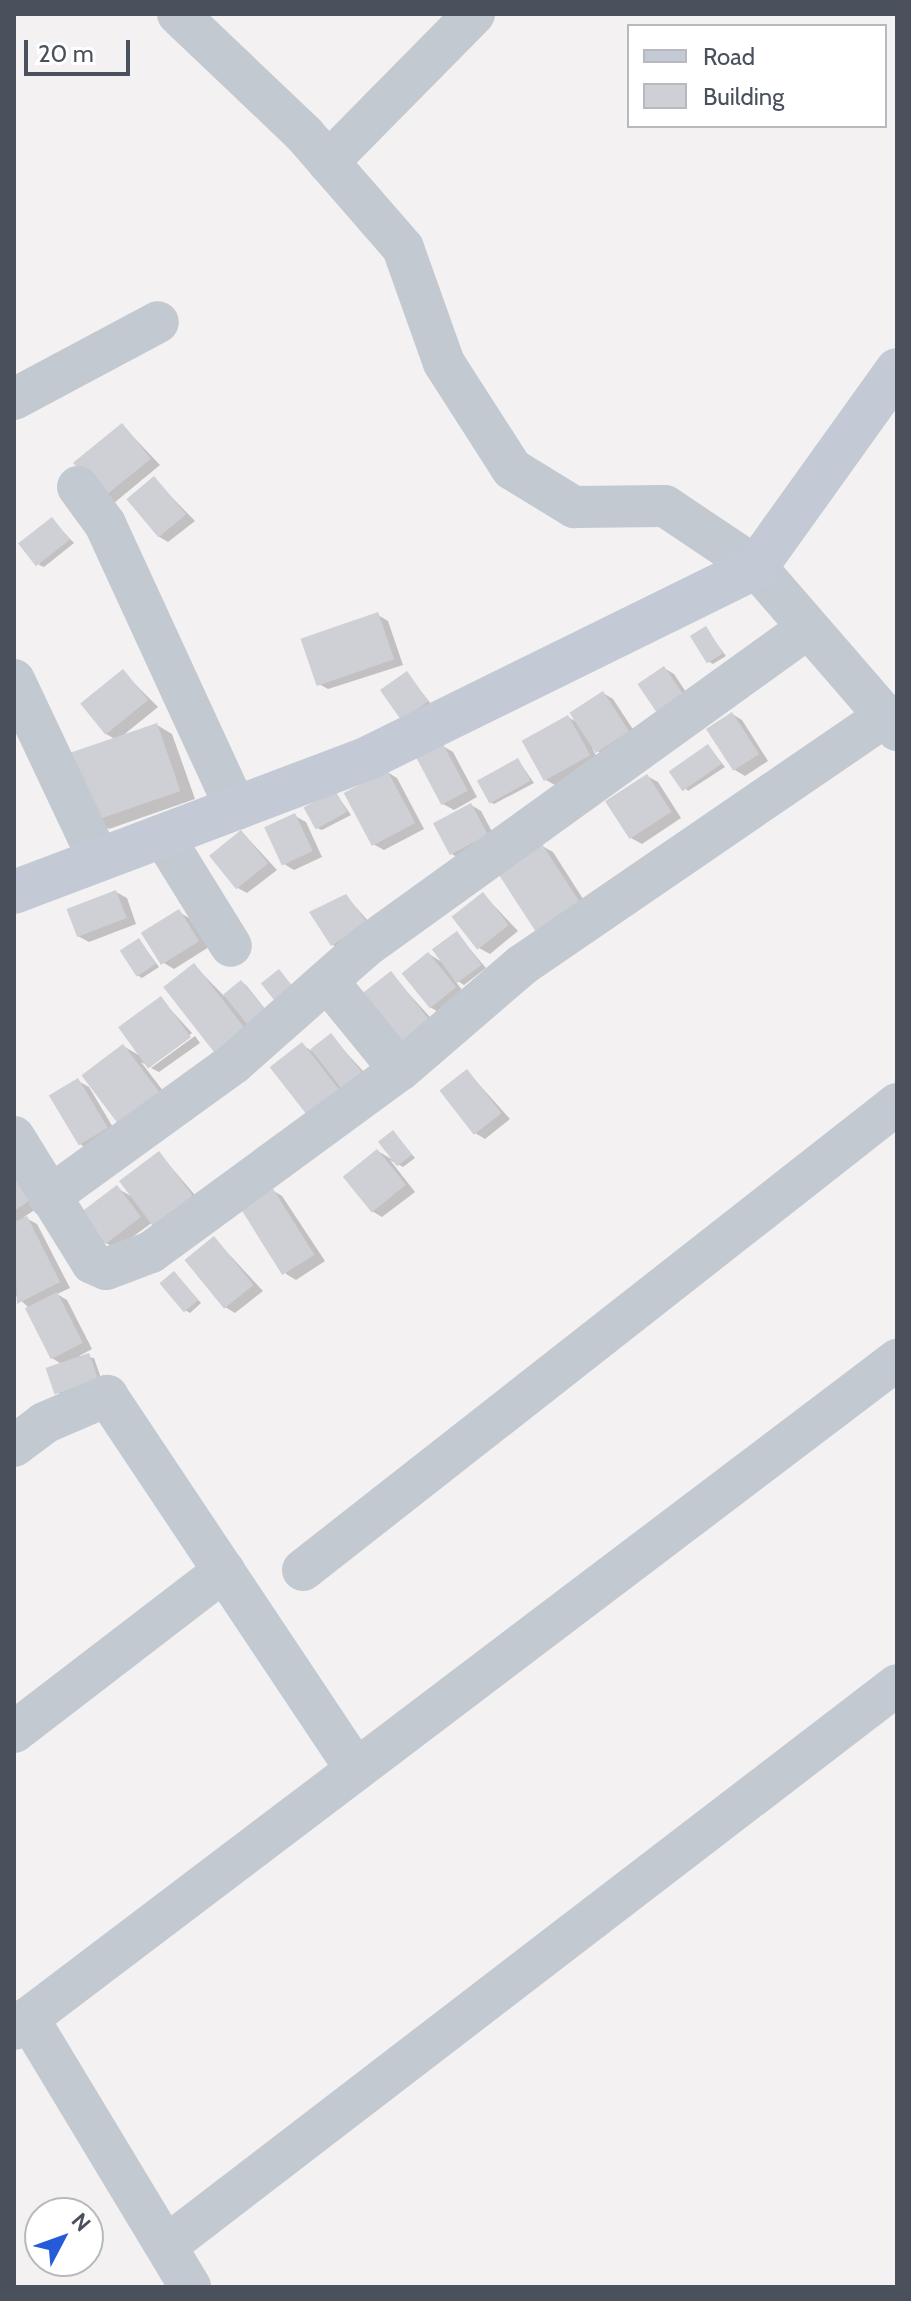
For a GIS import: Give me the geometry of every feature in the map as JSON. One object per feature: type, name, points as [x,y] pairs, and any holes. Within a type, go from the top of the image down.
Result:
[{"type":"street","points":[[14,1137],[92,1263],[106,1269],[151,1252],[400,1070],[522,965],[891,723],[756,567],[665,506],[574,507],[512,469],[444,363],[403,248],[328,162],[178,14]]},
{"type":"street","points":[[328,162],[474,14]]},
{"type":"street","points":[[14,399],[158,322]]},
{"type":"street","points":[[14,892],[368,758],[756,567],[897,370]]},
{"type":"street","points":[[78,487],[105,524],[236,809]]},
{"type":"street","points":[[49,1197],[234,1063],[329,983],[365,947],[808,628]]},
{"type":"street","points":[[14,680],[99,860]]},
{"type":"street","points":[[163,836],[231,946]]},
{"type":"street","points":[[329,983],[400,1070]]},
{"type":"street","points":[[303,1570],[897,1104]]},
{"type":"street","points":[[190,2287],[21,2024],[897,1360]]},
{"type":"street","points":[[14,1446],[44,1423],[107,1396],[356,1770]]},
{"type":"street","points":[[14,1732],[224,1571]]},
{"type":"street","points":[[166,2246],[897,1685]]},
{"type":"building","points":[[122,423],[151,459],[102,498],[73,463]]},
{"type":"building","points":[[154,476],[186,514],[159,537],[126,499]]},
{"type":"building","points":[[52,517],[70,540],[36,566],[18,543]]},
{"type":"building","points":[[378,612],[394,659],[317,686],[300,639]]},
{"type":"building","points":[[706,626],[723,653],[707,663],[690,636]]},
{"type":"building","points":[[664,666],[691,706],[664,724],[637,684]]},
{"type":"building","points":[[123,669],[148,700],[105,735],[80,704]]},
{"type":"building","points":[[407,671],[428,701],[401,720],[380,690]]},
{"type":"building","points":[[603,691],[629,731],[596,753],[569,713]]},
{"type":"building","points":[[732,712],[759,754],[733,771],[706,729]]},
{"type":"building","points":[[568,715],[590,755],[544,781],[522,741]]},
{"type":"building","points":[[157,723],[180,791],[92,822],[68,754]]},
{"type":"building","points":[[443,744],[468,791],[441,805],[417,758]]},
{"type":"building","points":[[708,744],[722,764],[682,791],[669,772]]},
{"type":"building","points":[[518,758],[531,781],[489,804],[477,781]]},
{"type":"building","points":[[387,770],[415,823],[372,846],[344,793]]},
{"type":"building","points":[[647,774],[672,812],[630,839],[605,801]]},
{"type":"building","points":[[335,790],[347,812],[316,829],[304,807]]},
{"type":"building","points":[[471,803],[488,835],[450,855],[433,823]]},
{"type":"building","points":[[295,813],[313,851],[282,865],[264,827]]},
{"type":"building","points":[[241,830],[268,863],[236,889],[209,856]]},
{"type":"building","points":[[542,844],[583,907],[538,936],[498,873]]},
{"type":"building","points":[[116,890],[127,918],[77,937],[67,909]]},
{"type":"building","points":[[483,892],[509,925],[477,950],[451,917]]},
{"type":"building","points":[[346,894],[367,923],[331,946],[309,912]]},
{"type":"building","points":[[179,909],[199,941],[161,965],[141,933]]},
{"type":"building","points":[[457,931],[482,965],[457,983],[432,949]]},
{"type":"building","points":[[139,938],[156,964],[137,977],[120,951]]},
{"type":"building","points":[[428,952],[456,987],[430,1008],[402,973]]},
{"type":"building","points":[[194,963],[246,1029],[215,1053],[163,987]]},
{"type":"building","points":[[279,969],[297,992],[279,1006],[261,983]]},
{"type":"building","points":[[391,971],[430,1021],[397,1047],[358,997]]},
{"type":"building","points":[[241,980],[266,1011],[248,1026],[223,994]]},
{"type":"building","points":[[161,996],[191,1037],[148,1068],[118,1027]]},
{"type":"building","points":[[331,1033],[365,1077],[345,1093],[311,1049]]},
{"type":"building","points":[[302,1042],[348,1101],[316,1126],[270,1067]]},
{"type":"building","points":[[123,1044],[161,1094],[119,1126],[81,1075]]},
{"type":"building","points":[[467,1069],[501,1113],[474,1135],[439,1091]]},
{"type":"building","points":[[78,1078],[108,1128],[79,1145],[49,1096]]},
{"type":"building","points":[[393,1130],[412,1154],[397,1166],[378,1142]]},
{"type":"building","points":[[377,1149],[406,1185],[372,1212],[343,1177]]},
{"type":"building","points":[[159,1151],[197,1201],[157,1231],[119,1181]]},
{"type":"building","points":[[14,1177],[29,1201],[14,1211]]},
{"type":"building","points":[[117,1185],[141,1217],[104,1245],[80,1213]]},
{"type":"building","points":[[272,1187],[314,1255],[282,1275],[240,1207]]},
{"type":"building","points":[[27,1216],[60,1282],[17,1304],[14,1222]]},
{"type":"building","points":[[214,1236],[254,1285],[224,1309],[184,1260]]},
{"type":"building","points":[[174,1271],[198,1300],[184,1312],[159,1283]]},
{"type":"building","points":[[57,1292],[83,1343],[51,1359],[25,1308]]},
{"type":"building","points":[[89,1353],[98,1379],[55,1394],[46,1368]]}]
